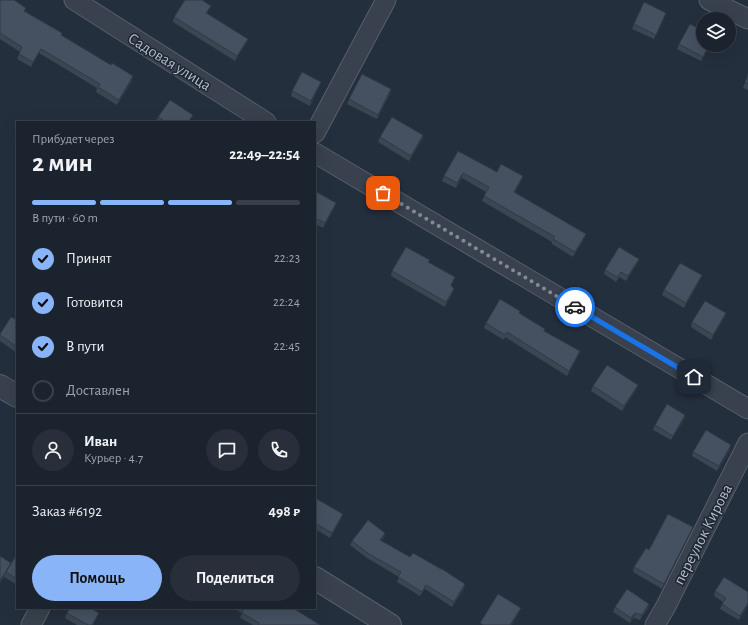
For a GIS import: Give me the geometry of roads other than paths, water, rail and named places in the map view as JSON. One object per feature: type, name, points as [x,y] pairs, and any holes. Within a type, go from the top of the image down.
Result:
[{"type":"street","name":"Садовая улица","points":[[74,0],[264,121]]},
{"type":"street","points":[[316,131],[386,0]]},
{"type":"street","points":[[709,0],[748,19]]},
{"type":"street","points":[[316,154],[748,409]]},
{"type":"street","points":[[0,386],[16,395]]},
{"type":"street","name":"переулок Кирова","points":[[655,625],[748,443]]},
{"type":"street","points":[[316,579],[390,625]]},
{"type":"street","points":[[31,625],[39,609]]}]
